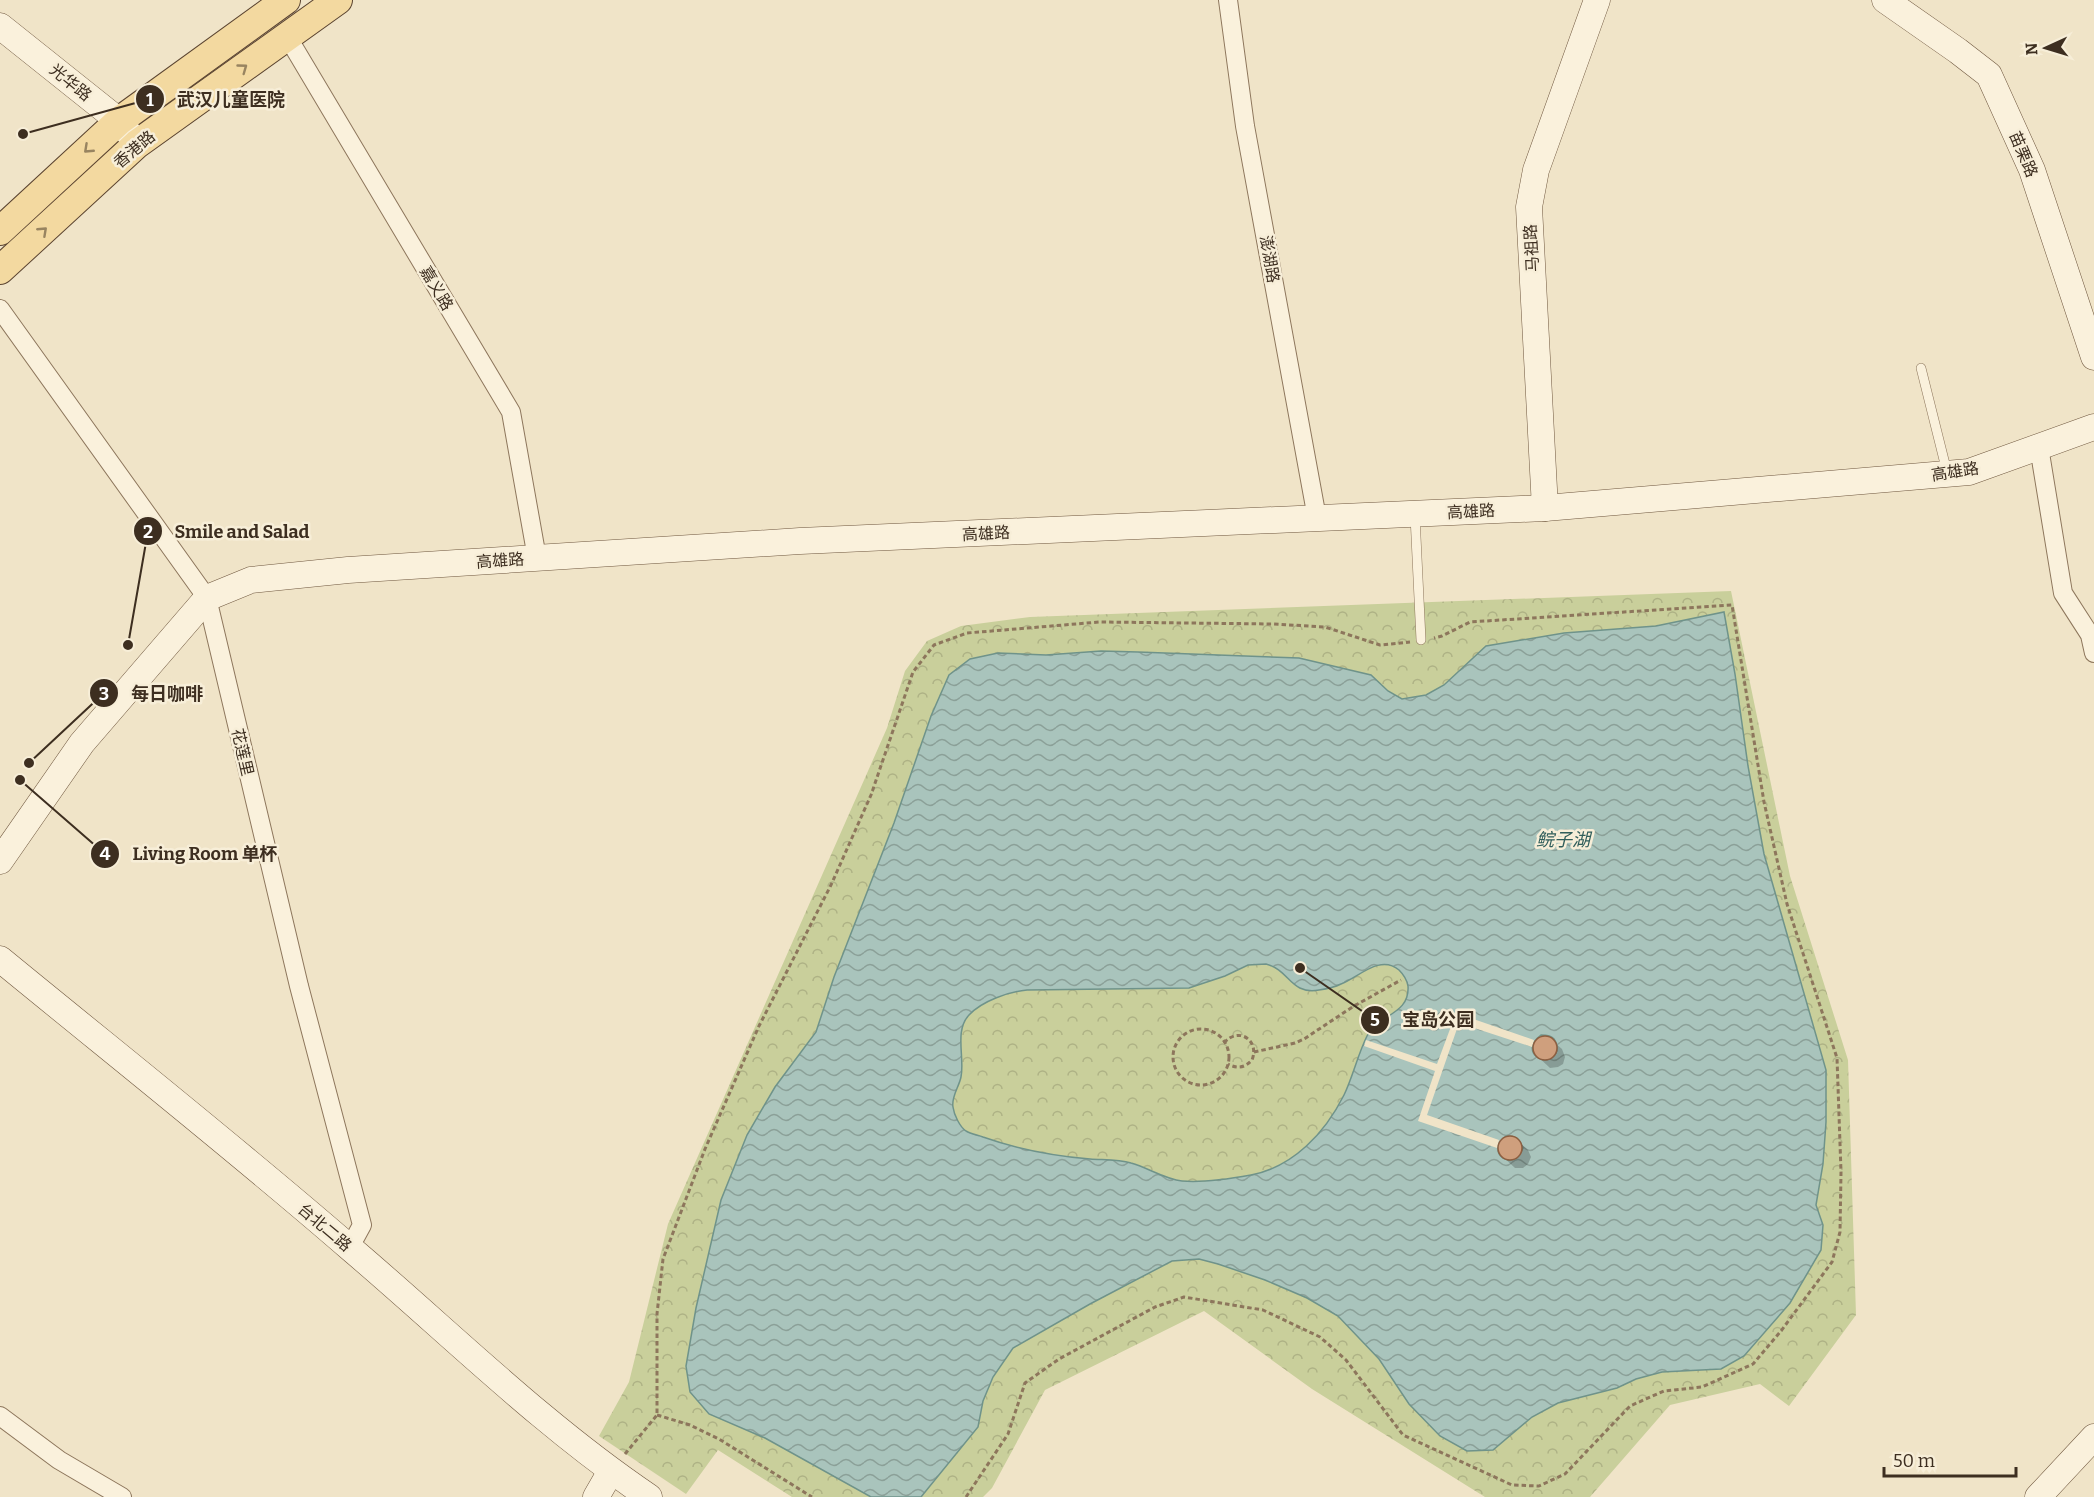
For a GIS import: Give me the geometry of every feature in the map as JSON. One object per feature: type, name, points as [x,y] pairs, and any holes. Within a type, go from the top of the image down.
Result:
[{"type":"main road","name":"香港路","points":[[0,231],[119,121],[286,0]]},
{"type":"main road","name":"香港路","points":[[0,270],[137,144],[338,0]]},
{"type":"street","name":"澎湖路","points":[[1228,0],[1245,126],[1317,518]]},
{"type":"street","name":"马祖路","points":[[1545,508],[1529,207],[1536,170],[1597,0]]},
{"type":"street","name":"苗栗路","points":[[1885,0],[1989,75],[2032,170],[2094,357]]},
{"type":"street","name":"光华路","points":[[0,26],[119,121],[137,144]]},
{"type":"street","name":"嘉义路","points":[[287,36],[512,412],[537,558]]},
{"type":"street","name":"花莲里","points":[[0,309],[207,598],[298,986],[362,1225],[350,1247]]},
{"type":"street","name":"高雄路","points":[[0,861],[82,743],[207,598],[251,580],[348,570],[812,541],[1545,508],[1969,472],[2094,426]]},
{"type":"street","points":[[2039,447],[2063,593],[2090,635],[2094,653]]},
{"type":"street","name":"台北二路","points":[[0,960],[350,1247],[487,1370],[611,1471],[649,1497]]},
{"type":"street","points":[[0,1416],[59,1460],[122,1497]]},
{"type":"street","points":[[2038,1497],[2094,1437]]},
{"type":"street","points":[[596,1497],[611,1471]]},
{"type":"lane","points":[[1921,368],[1948,474]]},
{"type":"lane","points":[[1415,514],[1421,640]]},
{"type":"path","points":[[611,1471],[657,1415],[657,1314],[663,1259],[705,1149],[759,1026],[831,885],[871,795],[913,672],[934,645],[968,633],[1100,622],[1274,624],[1325,627],[1353,634],[1380,645],[1395,645],[1442,636],[1470,622],[1732,604],[1764,802],[1787,904],[1837,1058],[1841,1172],[1840,1232],[1832,1262],[1781,1331],[1753,1364],[1702,1387],[1664,1391],[1630,1406],[1564,1474],[1539,1486],[1512,1485],[1403,1435],[1346,1360],[1320,1337],[1263,1310],[1184,1297],[1145,1313],[1059,1359],[1025,1383],[1008,1434],[966,1497]]},
{"type":"path","points":[[1254,1052],[1304,1039],[1354,1006],[1401,980]]},
{"type":"path","points":[[1195,1029],[1204,1029],[1221,1038],[1228,1055],[1228,1064],[1216,1080],[1198,1085],[1182,1077],[1173,1062],[1173,1053],[1180,1038],[1195,1029]]},
{"type":"path","points":[[1224,1043],[1232,1036],[1242,1035],[1251,1041],[1254,1052],[1252,1060],[1244,1067],[1238,1068],[1228,1064]]},
{"type":"path","points":[[657,1415],[690,1425],[719,1439],[812,1497]]},
{"type":"green space","name":"鲩子湖","points":[[1731,591],[1790,876],[1848,1060],[1856,1315],[1789,1406],[1760,1384],[1670,1405],[1590,1497],[1485,1497],[1312,1389],[1204,1311],[1045,1390],[992,1488],[983,1497],[792,1497],[718,1450],[686,1494],[599,1436],[629,1382],[668,1224],[887,728],[905,671],[927,641],[961,626],[1030,617]]},
{"type":"water","name":"鲩子湖","points":[[1724,612],[1764,854],[1826,1070],[1823,1164],[1816,1205],[1823,1225],[1821,1250],[1790,1303],[1744,1356],[1721,1369],[1662,1372],[1636,1379],[1617,1388],[1558,1403],[1532,1417],[1493,1450],[1467,1451],[1440,1436],[1409,1404],[1379,1359],[1338,1316],[1307,1298],[1265,1280],[1199,1259],[1172,1261],[1013,1348],[993,1377],[983,1401],[978,1427],[921,1497],[871,1497],[765,1438],[709,1414],[690,1392],[686,1366],[696,1308],[721,1200],[747,1135],[775,1087],[816,1032],[834,977],[894,823],[931,716],[949,675],[970,659],[998,653],[1046,655],[1101,651],[1299,658],[1371,675],[1388,691],[1402,699],[1426,695],[1444,685],[1486,646],[1564,633],[1656,626]],"holes":[[[1266,964],[1274,967],[1296,986],[1309,991],[1336,986],[1370,968],[1384,964],[1399,970],[1408,986],[1404,1003],[1378,1023],[1367,1036],[1344,1095],[1327,1122],[1306,1146],[1281,1164],[1251,1175],[1208,1181],[1182,1181],[1126,1162],[1063,1156],[1009,1145],[968,1132],[958,1120],[953,1103],[962,1070],[962,1029],[969,1015],[988,1001],[1027,990],[1189,988],[1225,976],[1248,965]],[[1541,1035],[1551,1037],[1556,1044],[1556,1053],[1547,1060],[1536,1057],[1533,1053],[1532,1047]],[[1506,1136],[1512,1136],[1517,1138],[1523,1148],[1518,1156],[1507,1160],[1499,1154],[1500,1142]]]},
{"type":"pier","points":[[1456,1013],[1534,1040],[1532,1047],[1459,1023],[1427,1115],[1499,1140],[1497,1148],[1418,1121],[1435,1071],[1364,1046],[1366,1040],[1437,1064]]},
{"type":"building","points":[[1545,1036],[1554,1039],[1557,1048],[1554,1057],[1545,1060],[1536,1057],[1533,1048],[1536,1039]]},
{"type":"building","points":[[1510,1136],[1519,1139],[1522,1148],[1519,1157],[1510,1160],[1501,1157],[1498,1148],[1501,1139]]},
{"type":"place","name":"武汉儿童医院","points":[[23,134]]},
{"type":"place","name":"Smile and Salad","points":[[128,645]]},
{"type":"place","name":"每日咖啡","points":[[29,763]]},
{"type":"place","name":"Living Room 单杯","points":[[20,780]]},
{"type":"place","name":"宝岛公园","points":[[1300,968]]}]
